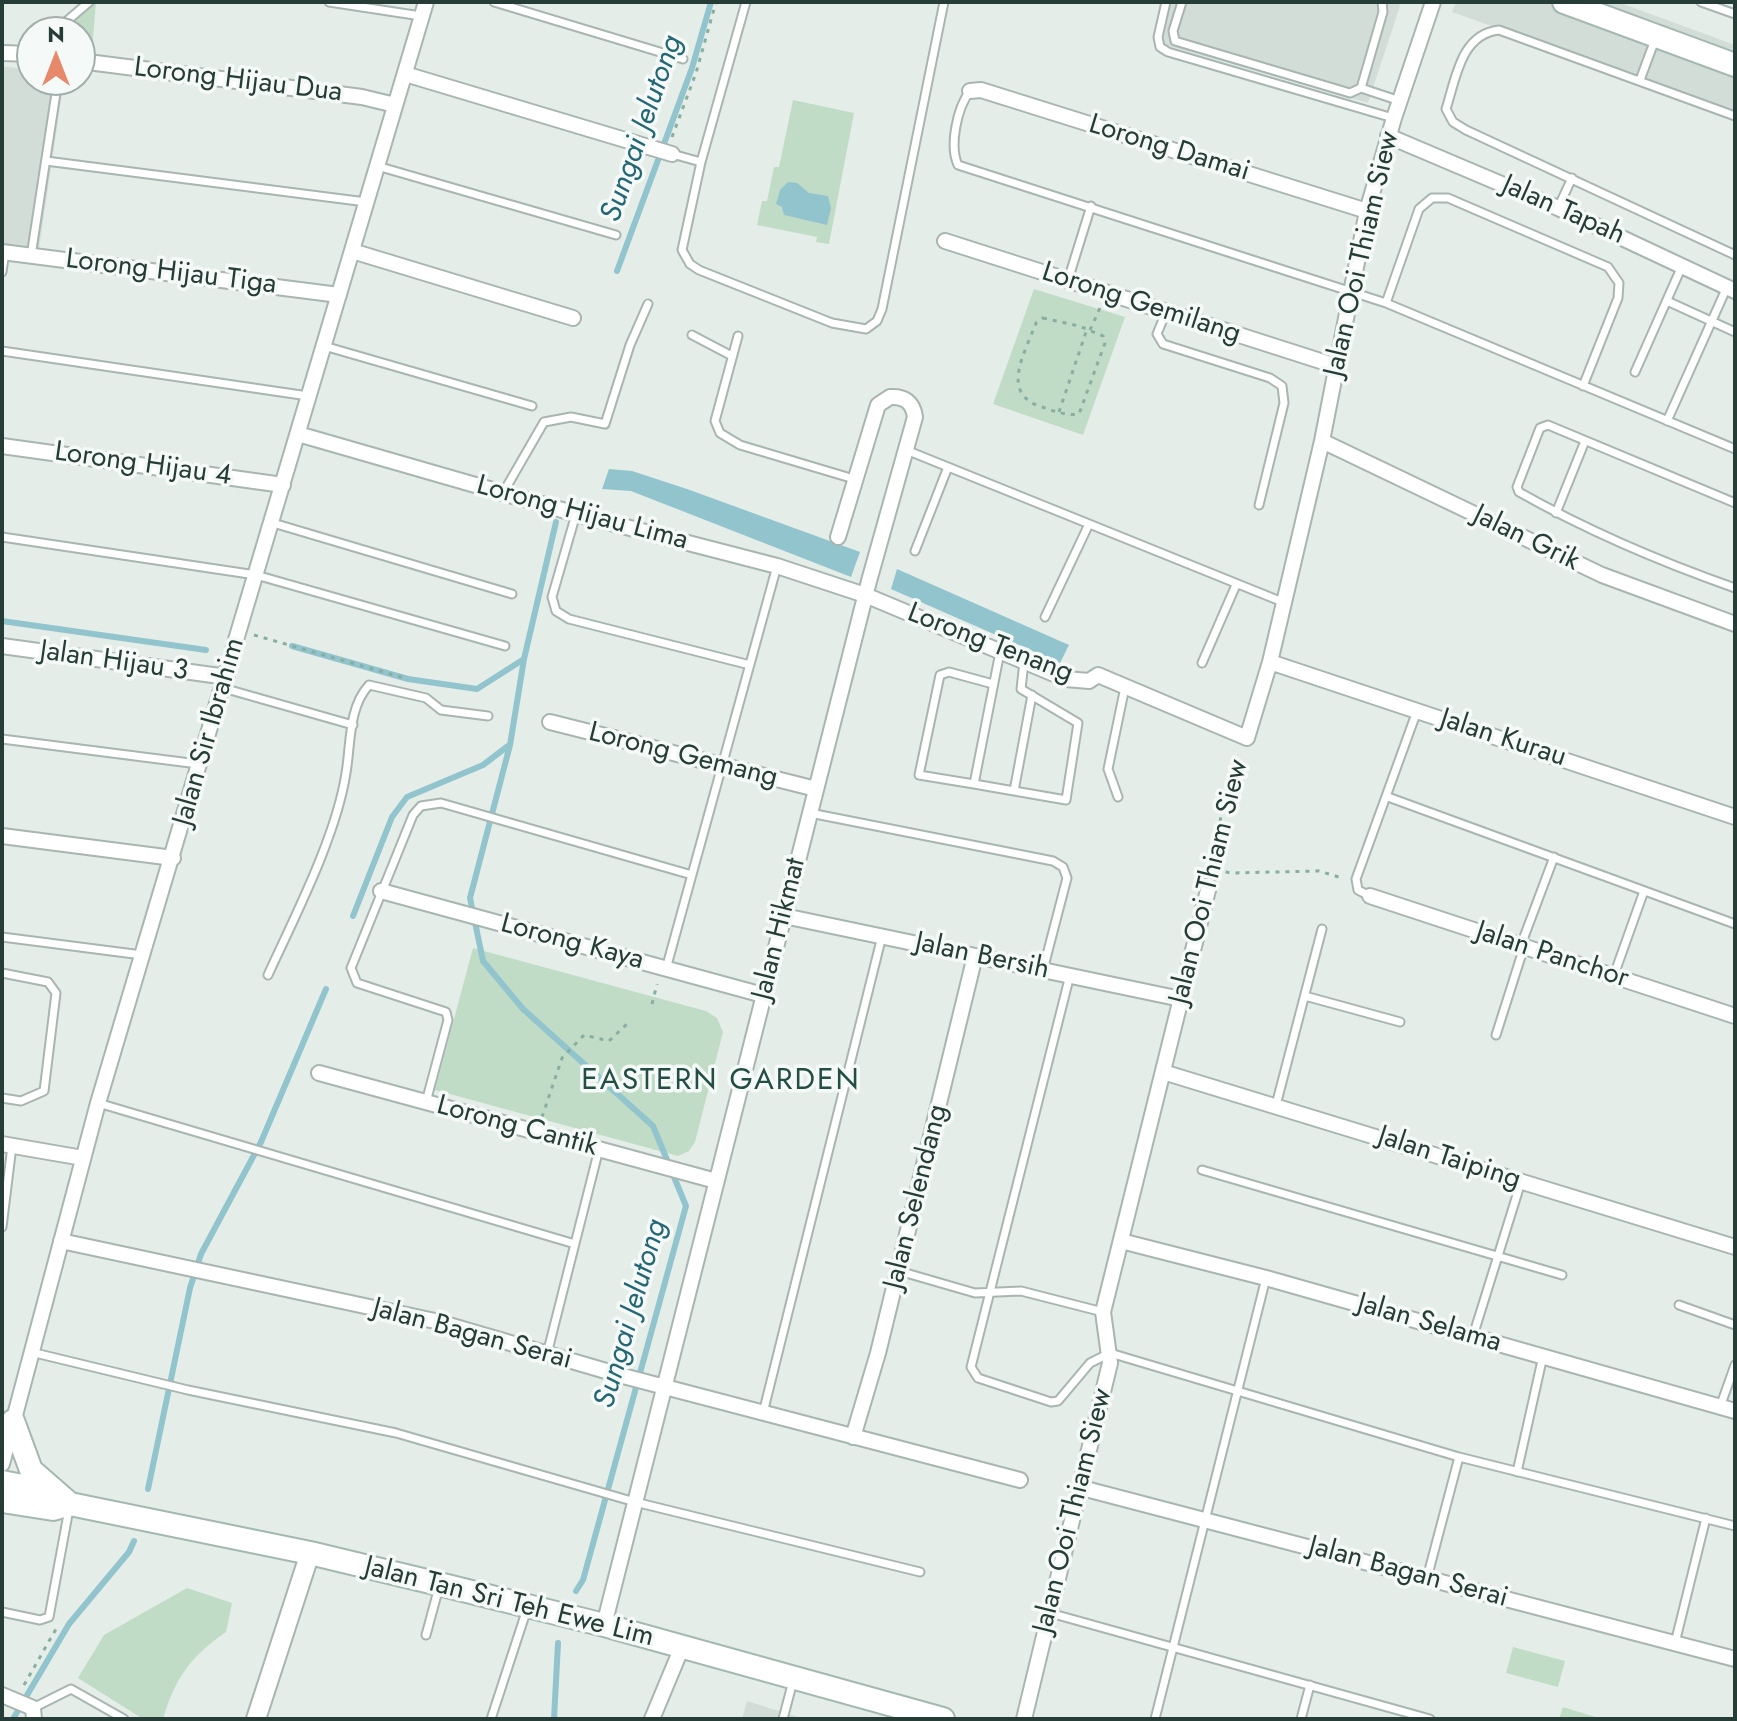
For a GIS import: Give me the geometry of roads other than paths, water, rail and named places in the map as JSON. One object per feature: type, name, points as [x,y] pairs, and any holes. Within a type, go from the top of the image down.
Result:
[{"type":"main road","points":[[1564,2],[1735,65]]},
{"type":"main road","points":[[13,1421],[31,1470],[63,1498]]},
{"type":"main road","name":"Jalan Tan Sri Teh Ewe Lim","points":[[2,1482],[604,1625],[943,1719]]},
{"type":"main road","name":"Jalan Tan Sri Teh Ewe Lim","points":[[2,1501],[53,1509],[63,1498]]},
{"type":"street","name":"Jalan Ooi Thiam Siew","points":[[1247,738],[1285,603],[1322,441],[1367,211],[1388,136],[1433,2]]},
{"type":"street","name":"Jalan Sir Ibrahim","points":[[2,1464],[98,1103],[424,9]]},
{"type":"street","name":"Lorong Hijau Dua","points":[[96,63],[362,97],[395,105]]},
{"type":"street","points":[[405,74],[672,153]]},
{"type":"street","name":"Lorong Damai","points":[[970,91],[981,90],[1367,211]]},
{"type":"street","name":"Jalan Tapah","points":[[1388,136],[1558,208],[1731,289]]},
{"type":"street","name":"Lorong Gemilang","points":[[945,241],[1336,366]]},
{"type":"street","points":[[352,251],[573,318]]},
{"type":"street","name":"Lorong Hijau Tiga","points":[[3,252],[339,295]]},
{"type":"street","name":"Jalan Hikmat","points":[[604,1625],[630,1500],[716,1181],[867,588],[906,450],[914,411],[904,399],[890,397],[878,405],[838,537]]},
{"type":"street","name":"Lorong Hijau Lima","points":[[298,434],[576,514],[867,588]]},
{"type":"street","name":"Jalan Grik","points":[[1322,441],[1602,575],[1735,624]]},
{"type":"street","name":"Lorong Hijau 4","points":[[2,446],[283,485]]},
{"type":"street","name":"Lorong Tenang","points":[[867,588],[1000,652],[1025,659],[1066,679],[1089,681],[1098,675],[1247,738]]},
{"type":"street","name":"Jalan Hijau 3","points":[[2,646],[225,682]]},
{"type":"street","name":"Jalan Kurau","points":[[1270,662],[1735,817]]},
{"type":"street","name":"Lorong Gemang","points":[[550,722],[816,789]]},
{"type":"street","points":[[2,836],[173,858]]},
{"type":"street","name":"Jalan Ooi Thiam Siew","points":[[1024,1719],[1082,1488],[1110,1353],[1103,1312],[1209,886]]},
{"type":"street","name":"Lorong Kaya","points":[[381,891],[763,995]]},
{"type":"street","name":"Jalan Panchor","points":[[1370,896],[1735,1016]]},
{"type":"street","name":"Jalan Bersih","points":[[784,916],[1181,999]]},
{"type":"street","name":"Jalan Selendang","points":[[853,1437],[899,1271],[975,956]]},
{"type":"street","name":"Jalan Taiping","points":[[1163,1072],[1735,1247]]},
{"type":"street","name":"Lorong Cantik","points":[[319,1073],[716,1181]]},
{"type":"street","points":[[7,1145],[83,1158]]},
{"type":"street","name":"Jalan Bagan Serai","points":[[61,1241],[435,1321],[623,1376],[1020,1480]]},
{"type":"street","name":"Jalan Selama","points":[[1121,1241],[1266,1278],[1728,1409]]},
{"type":"street","name":"Jalan Bagan Serai","points":[[1082,1488],[1735,1659]]},
{"type":"street","points":[[256,1719],[310,1553]]},
{"type":"street","points":[[652,1719],[682,1647]]},
{"type":"street","points":[[9,1697],[34,1713]]},
{"type":"lane","points":[[73,16],[89,2]]},
{"type":"lane","points":[[329,2],[424,9]]},
{"type":"lane","points":[[494,2],[683,59]]},
{"type":"lane","points":[[746,2],[701,162],[682,250],[690,264],[832,323],[866,329],[877,321],[882,309],[944,2]]},
{"type":"lane","points":[[1166,2],[1158,37],[1160,47],[1168,52],[1394,118]]},
{"type":"lane","points":[[1182,2],[1173,31],[1175,41],[1350,93],[1361,88],[1400,101]]},
{"type":"lane","points":[[1361,88],[1383,12],[1382,2]]},
{"type":"lane","points":[[1703,2],[1735,14]]},
{"type":"lane","points":[[1735,116],[1499,30],[1485,32],[1467,47],[1446,109],[1453,122],[1735,255]]},
{"type":"lane","points":[[1640,80],[1656,36]]},
{"type":"lane","points":[[970,91],[963,100],[954,148],[958,165],[1386,303],[1735,449]]},
{"type":"lane","points":[[31,256],[56,96]]},
{"type":"lane","points":[[672,153],[701,162]]},
{"type":"lane","points":[[46,161],[366,202]]},
{"type":"lane","points":[[377,166],[616,235]]},
{"type":"lane","points":[[1558,208],[1572,178]]},
{"type":"lane","points":[[1386,303],[1419,209],[1432,198],[1448,198],[1608,267],[1614,275],[1619,283],[1618,298],[1583,386]]},
{"type":"lane","points":[[1068,280],[1091,206]]},
{"type":"lane","points":[[2,272],[3,252]]},
{"type":"lane","points":[[1635,372],[1683,264]]},
{"type":"lane","points":[[1667,421],[1711,322],[1731,289]]},
{"type":"lane","points":[[1667,301],[1735,332]]},
{"type":"lane","points":[[503,493],[544,422],[571,417],[605,424],[648,304]]},
{"type":"lane","points":[[1166,312],[1157,334],[1163,344],[1270,378],[1282,386],[1284,403],[1259,505]]},
{"type":"lane","points":[[692,335],[732,356]]},
{"type":"lane","points":[[738,336],[715,421],[720,433],[740,445],[854,479]]},
{"type":"lane","points":[[324,346],[532,406]]},
{"type":"lane","points":[[2,351],[309,396]]},
{"type":"lane","points":[[1735,503],[1548,425],[1540,428],[1517,490],[1556,513],[1668,565],[1735,588]]},
{"type":"lane","points":[[1556,513],[1585,441]]},
{"type":"lane","points":[[906,450],[1285,603]]},
{"type":"lane","points":[[915,551],[948,467]]},
{"type":"lane","points":[[576,514],[552,597],[556,611],[569,619],[750,665]]},
{"type":"lane","points":[[273,523],[512,594]]},
{"type":"lane","points":[[1045,617],[1089,524]]},
{"type":"lane","points":[[2,537],[256,575],[505,646]]},
{"type":"lane","points":[[663,968],[692,875],[777,566]]},
{"type":"lane","points":[[1202,663],[1236,585]]},
{"type":"lane","points":[[974,784],[1000,652]]},
{"type":"lane","points":[[993,684],[949,672],[940,675],[919,775],[1066,800],[1078,723],[1021,689],[1025,659]]},
{"type":"lane","points":[[225,682],[353,725]]},
{"type":"lane","points":[[268,975],[314,874],[346,777],[359,696],[369,685],[426,698],[441,710],[488,716]]},
{"type":"lane","points":[[1118,797],[1108,769],[1125,687]]},
{"type":"lane","points":[[1014,791],[1032,695]]},
{"type":"lane","points":[[1370,896],[1356,885],[1417,711]]},
{"type":"lane","points":[[2,739],[200,765]]},
{"type":"lane","points":[[1388,797],[1735,924]]},
{"type":"lane","points":[[426,1102],[448,1020],[446,1012],[357,983],[351,968],[413,815],[421,806],[441,803],[692,875]]},
{"type":"lane","points":[[810,813],[1053,861],[1063,867],[1067,878],[1043,970]]},
{"type":"lane","points":[[1496,1035],[1522,946],[1554,857]]},
{"type":"lane","points":[[1613,976],[1644,891]]},
{"type":"lane","points":[[1276,1105],[1322,929]]},
{"type":"lane","points":[[763,1413],[882,936]]},
{"type":"lane","points":[[2,937],[144,955]]},
{"type":"lane","points":[[2,973],[48,982],[56,993],[44,1091],[21,1101],[2,1098]]},
{"type":"lane","points":[[1070,975],[971,1367],[978,1378],[1051,1402],[1058,1401],[1097,1357],[1110,1353],[1459,1457],[1735,1526]]},
{"type":"lane","points":[[1305,996],[1400,1022]]},
{"type":"lane","points":[[98,1103],[575,1244]]},
{"type":"lane","points":[[2,1227],[7,1145]]},
{"type":"lane","points":[[547,1354],[599,1149]]},
{"type":"lane","points":[[1202,1170],[1562,1275]]},
{"type":"lane","points":[[1473,1336],[1495,1257],[1521,1182]]},
{"type":"lane","points":[[899,1271],[975,1293],[1021,1291],[1103,1312]]},
{"type":"lane","points":[[1155,1719],[1266,1278]]},
{"type":"lane","points":[[1679,1305],[1735,1325]]},
{"type":"lane","points":[[31,1352],[188,1390],[396,1433],[630,1500],[920,1572]]},
{"type":"lane","points":[[1517,1472],[1543,1356]]},
{"type":"lane","points":[[1728,1409],[1735,1365]]},
{"type":"lane","points":[[1427,1578],[1459,1457]]},
{"type":"lane","points":[[2,1612],[40,1620],[49,1617],[63,1498]]},
{"type":"lane","points":[[1675,1643],[1706,1518]]},
{"type":"lane","points":[[426,1635],[439,1584]]},
{"type":"lane","points":[[491,1719],[528,1606]]},
{"type":"lane","points":[[1050,1613],[1430,1719]]},
{"type":"lane","points":[[783,1719],[794,1679]]},
{"type":"lane","points":[[1301,1719],[1310,1685]]},
{"type":"lane","points":[[34,1713],[71,1689],[124,1719]]},
{"type":"water","points":[[788,182],[797,183],[809,193],[828,196],[831,208],[827,225],[784,215],[782,207],[776,204],[780,190]]},
{"type":"water","points":[[609,469],[632,471],[687,489],[860,552],[851,577],[631,491],[602,489]]},
{"type":"water","points":[[897,569],[1069,645],[1060,663],[891,589]]},
{"type":"waterway","name":"Sungai Jelutong","points":[[617,271],[692,68],[711,2]]},
{"type":"waterway","name":"Sungai Jelutong","points":[[556,522],[524,659],[510,745],[470,898],[483,961],[523,1009],[653,1126],[686,1206],[583,1580],[576,1591]]},
{"type":"waterway","points":[[2,621],[206,650]]},
{"type":"waterway","points":[[292,646],[408,679],[477,689],[524,659]]},
{"type":"waterway","name":"Sungai Jelutong","points":[[353,916],[392,817],[407,797],[483,765],[508,746]]},
{"type":"waterway","name":"Sungai Jelutong","points":[[148,1489],[190,1288],[201,1254],[261,1142],[326,989]]},
{"type":"waterway","name":"Sungai Jelutong","points":[[13,1719],[69,1624],[129,1552],[134,1541]]},
{"type":"waterway","name":"Sungai Jelutong","points":[[554,1719],[558,1643]]},
{"type":"district","name":"EASTERN GARDEN","points":[[721,1082]]}]
